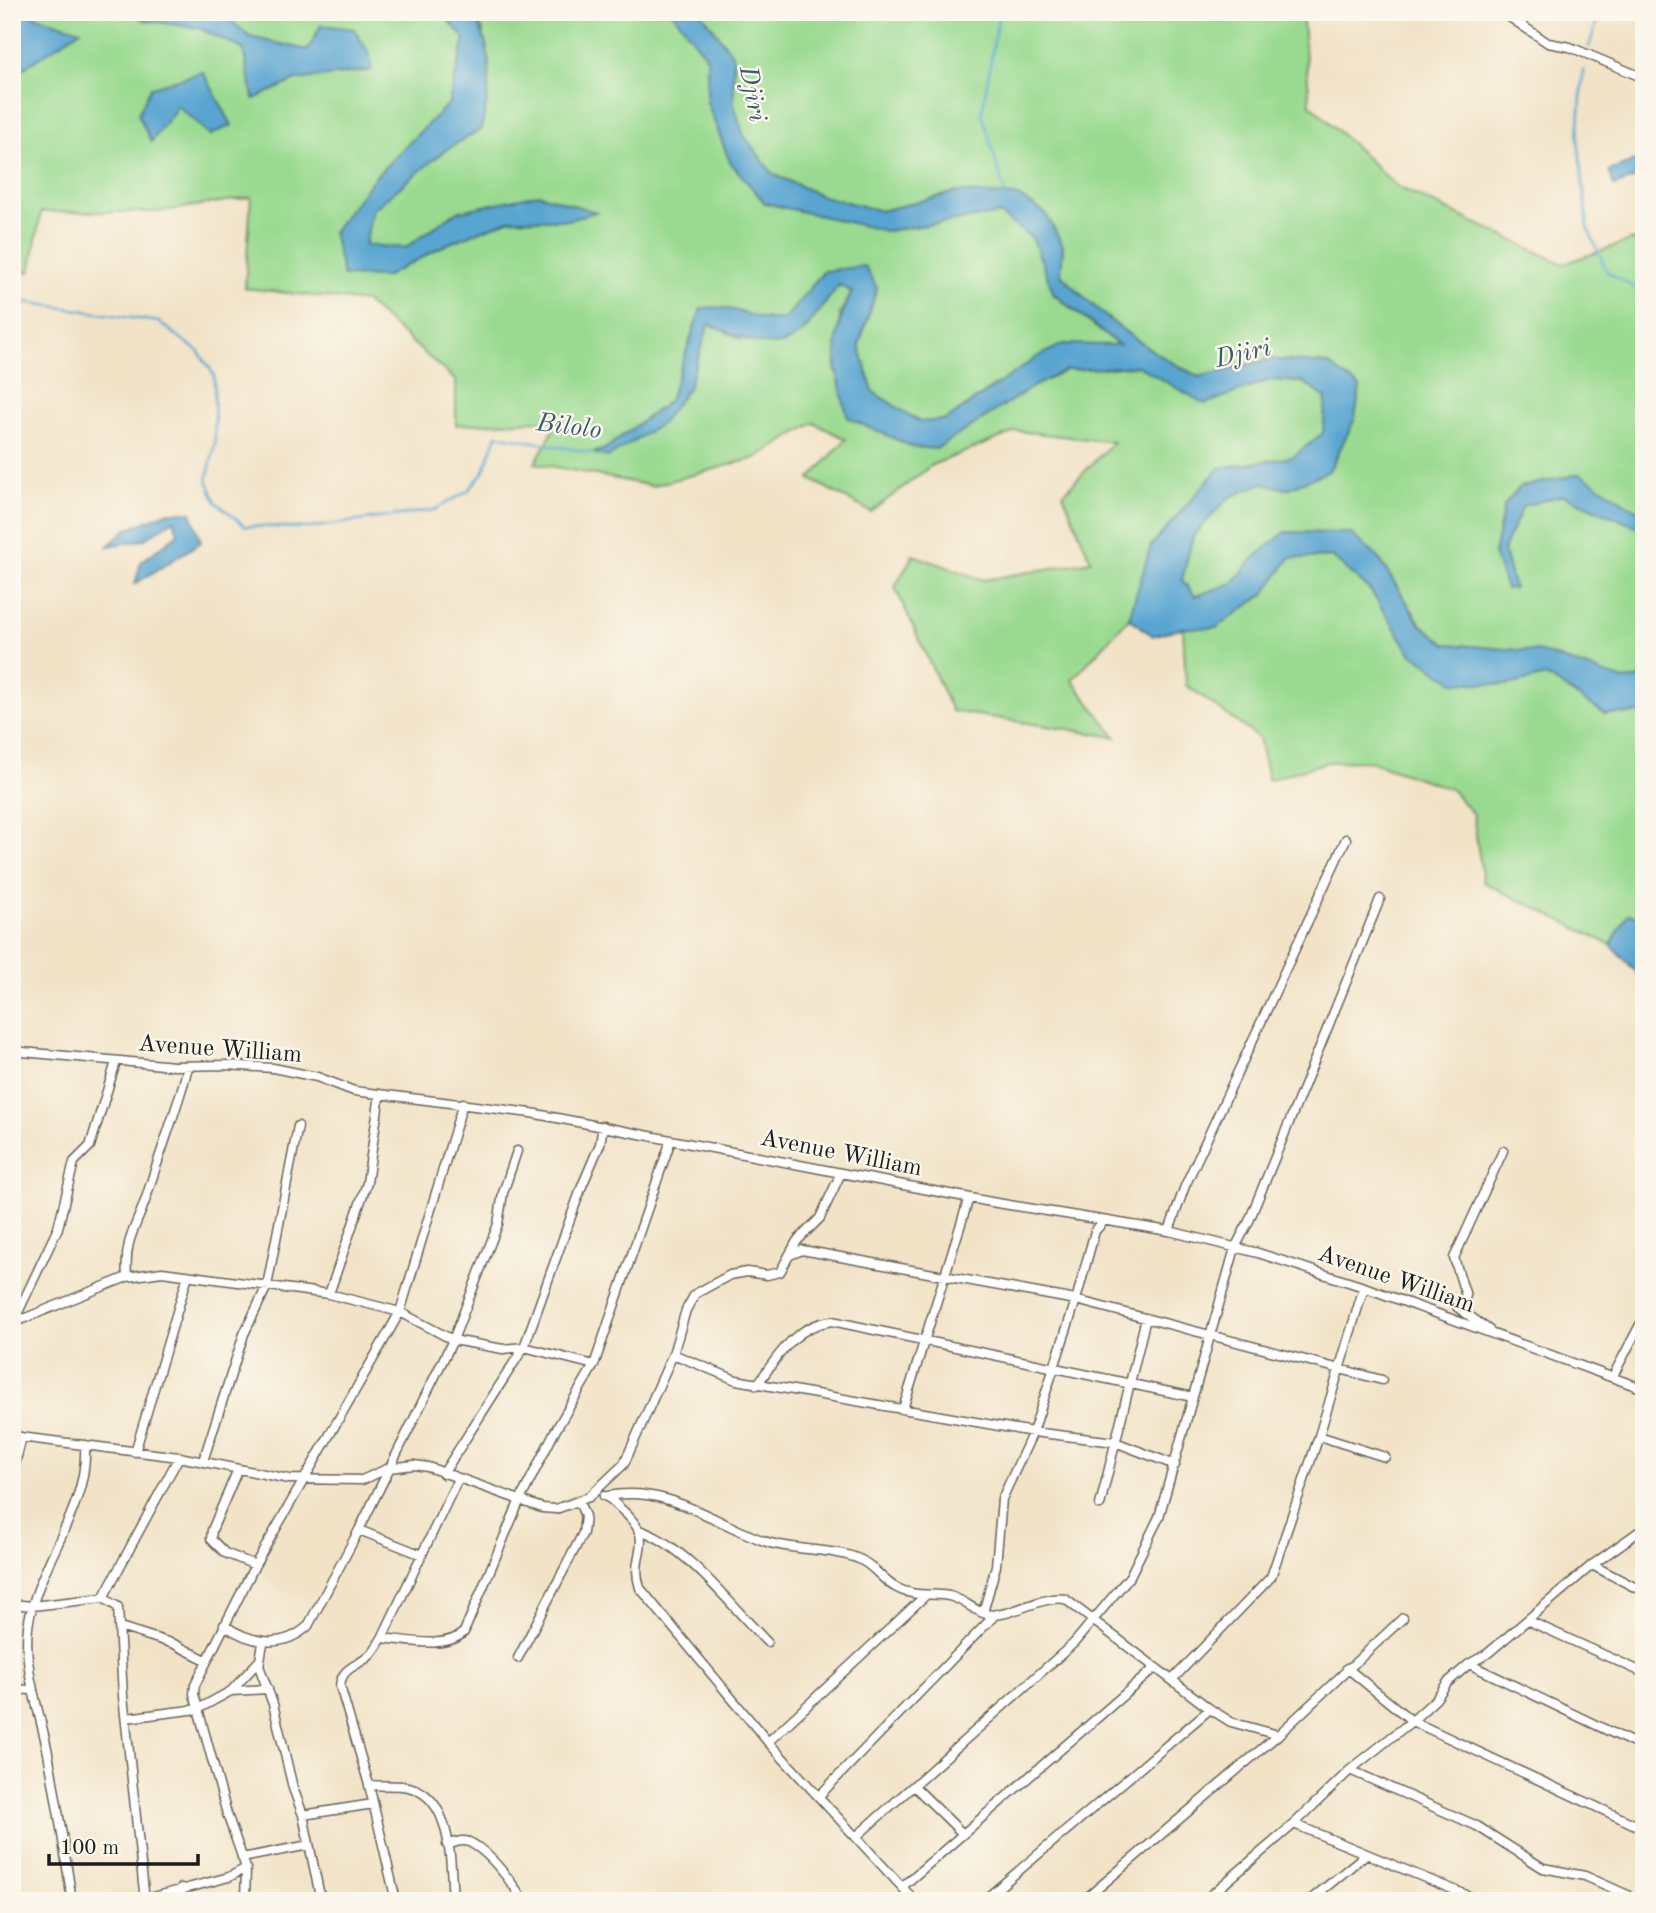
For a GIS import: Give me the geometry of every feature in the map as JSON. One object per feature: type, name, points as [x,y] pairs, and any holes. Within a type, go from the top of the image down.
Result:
[{"type":"street","points":[[1503,12],[1548,43],[1570,47],[1644,78]]},
{"type":"street","points":[[1169,1230],[1185,1186],[1346,839]]},
{"type":"street","points":[[858,1836],[1074,1643],[1130,1576],[1148,1544],[1175,1465],[1235,1248],[1249,1221],[1380,899]]},
{"type":"street","name":"Avenue William","points":[[12,1051],[188,1067],[227,1065],[274,1068],[317,1077],[354,1091],[463,1103],[603,1126],[969,1198],[1169,1230],[1364,1287],[1644,1389]]},
{"type":"street","points":[[13,1324],[58,1228],[74,1162],[90,1146],[116,1062]]},
{"type":"street","points":[[127,1277],[124,1252],[147,1193],[156,1160],[175,1117],[188,1067]]},
{"type":"street","points":[[329,1294],[366,1183],[380,1094]]},
{"type":"street","points":[[245,1901],[246,1868],[198,1709],[195,1685],[255,1565],[400,1312],[463,1103]]},
{"type":"street","points":[[203,1461],[244,1334],[267,1286],[298,1126]]},
{"type":"street","points":[[443,1474],[524,1347],[600,1144],[603,1126]]},
{"type":"street","points":[[383,1638],[446,1642],[457,1639],[464,1632],[519,1502],[554,1433],[594,1365],[671,1140]]},
{"type":"street","points":[[224,1625],[247,1639],[263,1643],[299,1635],[308,1626],[359,1531],[453,1340],[498,1224],[503,1193],[517,1151]]},
{"type":"street","points":[[1495,1335],[1457,1307],[1466,1296],[1454,1258],[1503,1151]]},
{"type":"street","points":[[12,1436],[179,1457],[304,1480],[362,1480],[389,1468],[414,1465],[519,1502],[556,1509],[579,1502],[594,1494],[624,1464],[673,1354],[686,1310],[695,1294],[730,1275],[747,1272],[777,1274],[820,1217],[841,1173]]},
{"type":"street","points":[[903,1409],[969,1198]]},
{"type":"street","points":[[983,1613],[996,1566],[1002,1499],[1033,1432],[1076,1300],[1095,1231],[1104,1221]]},
{"type":"street","points":[[788,1256],[798,1250],[1076,1300],[1382,1380]]},
{"type":"street","points":[[13,1324],[127,1277],[162,1272],[329,1294],[400,1312],[453,1340],[503,1349],[524,1347],[594,1365]]},
{"type":"street","points":[[135,1452],[188,1275]]},
{"type":"street","points":[[1173,1679],[1271,1577],[1319,1436],[1337,1367],[1364,1287]]},
{"type":"street","points":[[1613,1376],[1644,1317]]},
{"type":"street","points":[[1100,1505],[1146,1318]]},
{"type":"street","points":[[757,1385],[796,1335],[812,1324],[832,1321],[1193,1397]]},
{"type":"street","points":[[673,1354],[725,1377],[757,1385],[1033,1432],[1115,1443],[1175,1465]]},
{"type":"street","points":[[1319,1436],[1385,1457]]},
{"type":"street","points":[[12,1476],[22,1437]]},
{"type":"street","points":[[72,1901],[48,1751],[32,1690],[27,1645],[32,1606],[75,1500],[84,1466],[85,1445]]},
{"type":"street","points":[[103,1598],[179,1457]]},
{"type":"street","points":[[238,1469],[212,1530],[211,1539],[225,1553],[255,1565]]},
{"type":"street","points":[[396,1901],[369,1785],[340,1686],[341,1677],[349,1667],[372,1654],[383,1638],[458,1479]]},
{"type":"street","points":[[594,1494],[608,1496],[645,1493],[670,1500],[767,1542],[858,1559],[884,1576],[896,1588],[926,1595],[949,1596],[983,1613],[996,1615],[1056,1598],[1065,1599],[1210,1709],[1231,1722],[1278,1735]]},
{"type":"street","points":[[608,1496],[632,1517],[643,1537],[637,1569],[640,1588],[768,1742],[858,1836],[915,1901]]},
{"type":"street","points":[[518,1658],[583,1533],[585,1516],[579,1502]]},
{"type":"street","points":[[1203,1901],[1294,1824],[1350,1770],[1412,1721],[1469,1664],[1487,1654],[1592,1565],[1644,1528]]},
{"type":"street","points":[[639,1530],[659,1538],[691,1565],[766,1642]]},
{"type":"street","points":[[359,1531],[422,1555]]},
{"type":"street","points":[[1592,1565],[1644,1592]]},
{"type":"street","points":[[768,1742],[926,1595]]},
{"type":"street","points":[[12,1604],[32,1606],[103,1598],[118,1606],[143,1900],[229,1877],[246,1868]]},
{"type":"street","points":[[820,1795],[996,1615]]},
{"type":"street","points":[[1083,1901],[1278,1735],[1346,1668],[1403,1618]]},
{"type":"street","points":[[1529,1620],[1644,1672]]},
{"type":"street","points":[[120,1627],[174,1644],[206,1660]]},
{"type":"street","points":[[263,1643],[259,1661],[303,1815],[321,1901]]},
{"type":"street","points":[[126,1718],[198,1709],[230,1691],[259,1661]]},
{"type":"street","points":[[1469,1664],[1644,1748]]},
{"type":"street","points":[[903,1886],[1156,1667]]},
{"type":"street","points":[[1346,1668],[1412,1721],[1644,1829]]},
{"type":"street","points":[[12,1689],[32,1690]]},
{"type":"street","points":[[230,1691],[268,1689]]},
{"type":"street","points":[[983,1901],[1210,1709]]},
{"type":"street","points":[[1350,1770],[1477,1826],[1543,1868],[1585,1876],[1641,1901]]},
{"type":"street","points":[[369,1785],[403,1786],[428,1797],[439,1810],[447,1845],[453,1901]]},
{"type":"street","points":[[914,1786],[962,1833]]},
{"type":"street","points":[[303,1815],[373,1804]]},
{"type":"street","points":[[1294,1824],[1481,1901]]},
{"type":"street","points":[[447,1845],[460,1840],[476,1847],[509,1879],[524,1901]]},
{"type":"street","points":[[242,1858],[309,1845]]},
{"type":"street","points":[[1309,1901],[1365,1855]]},
{"type":"street","points":[[181,1888],[183,1901]]},
{"type":"green space","points":[[22,12],[130,12],[144,20],[199,28],[243,49],[253,98],[296,80],[372,70],[250,37],[221,12],[441,12],[465,39],[449,103],[375,177],[333,232],[385,277],[447,244],[511,219],[569,220],[456,212],[405,248],[365,245],[372,210],[444,151],[482,129],[483,29],[470,12],[672,12],[707,57],[707,102],[730,162],[886,231],[1000,214],[1033,239],[1054,295],[1119,346],[997,384],[946,420],[920,422],[873,392],[859,345],[877,288],[824,271],[785,319],[762,318],[723,308],[701,309],[669,401],[605,449],[594,452],[608,456],[688,388],[709,323],[740,339],[804,332],[839,285],[852,292],[840,313],[835,371],[936,449],[1034,386],[1066,370],[1138,366],[1205,404],[1270,380],[1303,382],[1326,398],[1323,433],[1293,457],[1219,468],[1151,546],[1129,618],[1072,680],[1116,737],[952,711],[895,587],[913,555],[984,580],[1091,561],[1063,494],[1113,442],[1017,431],[932,465],[871,512],[810,479],[846,439],[814,423],[755,458],[652,486],[535,463],[559,420],[456,425],[456,381],[366,302],[245,288],[251,197],[157,212],[41,212],[30,272],[12,269],[12,76],[80,30]],"holes":[[[203,73],[210,135],[178,106]]]},
{"type":"green space","points":[[701,12],[1302,12],[1310,104],[1396,186],[1563,264],[1632,240],[1644,246],[1644,515],[1580,474],[1520,487],[1494,554],[1513,588],[1503,549],[1523,506],[1563,495],[1644,530],[1644,678],[1623,680],[1541,652],[1446,644],[1421,624],[1378,557],[1254,558],[1233,583],[1195,597],[1182,580],[1193,536],[1228,498],[1262,483],[1288,489],[1360,387],[1270,359],[1199,377],[1180,367],[1108,318],[1061,274],[1063,246],[1046,214],[1018,196],[957,192],[881,211],[822,196],[773,174],[743,135],[734,105],[733,55]]},
{"type":"green space","points":[[1332,557],[1370,590],[1411,653],[1507,685],[1546,676],[1605,714],[1644,713],[1644,918],[1628,914],[1611,945],[1483,882],[1473,814],[1451,789],[1369,761],[1327,762],[1268,780],[1259,738],[1186,685],[1183,628],[1216,627],[1264,594],[1290,558]]},
{"type":"water","points":[[12,12],[22,12],[81,30],[12,76]]},
{"type":"water","points":[[130,12],[221,12],[250,37],[308,50],[321,25],[354,29],[369,53],[372,70],[296,80],[254,99],[243,49],[199,28],[144,20]]},
{"type":"water","points":[[441,12],[470,12],[485,39],[489,84],[481,129],[444,151],[372,210],[365,245],[405,248],[456,212],[538,194],[596,212],[569,220],[511,219],[447,244],[385,277],[343,276],[333,232],[375,177],[449,103],[465,39]]},
{"type":"water","points":[[672,12],[701,12],[733,55],[734,105],[743,134],[773,174],[822,196],[881,211],[957,192],[1018,196],[1046,214],[1063,246],[1061,274],[1108,318],[1180,367],[1199,377],[1270,359],[1328,364],[1360,387],[1355,419],[1329,471],[1287,489],[1262,483],[1228,498],[1193,536],[1182,580],[1195,596],[1233,583],[1254,558],[1285,532],[1350,533],[1378,557],[1420,624],[1446,644],[1541,652],[1623,680],[1644,678],[1644,713],[1605,714],[1546,676],[1507,685],[1453,682],[1411,653],[1370,590],[1332,557],[1290,558],[1264,594],[1216,628],[1183,628],[1153,636],[1129,618],[1151,546],[1219,468],[1293,457],[1323,433],[1326,398],[1303,382],[1270,380],[1205,404],[1138,366],[1066,370],[1034,386],[936,449],[913,447],[848,418],[836,355],[839,324],[852,292],[839,285],[809,324],[785,343],[772,345],[756,342],[709,324],[688,388],[661,424],[608,457],[592,453],[605,449],[669,401],[701,309],[723,308],[762,318],[785,319],[824,271],[865,266],[877,288],[859,345],[873,392],[920,422],[946,420],[1037,357],[1063,344],[1119,345],[1054,294],[1033,239],[1000,214],[886,231],[765,203],[730,162],[707,102],[707,57]]},
{"type":"water","points":[[203,72],[232,125],[210,135],[178,106],[151,142],[138,114],[151,87]]},
{"type":"water","points":[[1643,158],[1644,175],[1614,186],[1609,171]]},
{"type":"water","points":[[1580,474],[1644,515],[1644,530],[1563,495],[1523,506],[1503,549],[1514,588],[1506,589],[1494,554],[1504,506],[1520,487]]},
{"type":"water","points":[[169,512],[191,512],[201,542],[135,584],[141,562],[178,534],[174,520],[143,540],[108,546],[125,530]]},
{"type":"water","points":[[1628,914],[1644,918],[1644,980],[1611,945]]},
{"type":"waterway","points":[[999,12],[982,113],[1006,197]]},
{"type":"waterway","points":[[1589,47],[1600,12]]},
{"type":"waterway","points":[[1583,70],[1578,139],[1588,228],[1607,272],[1644,293]]},
{"type":"waterway","name":"Bilolo","points":[[12,300],[159,322],[199,352],[214,375],[215,444],[207,480],[216,502],[245,526],[308,528],[434,510],[468,491],[484,471],[497,435],[593,453]]},
{"type":"water label","name":"Djiri","points":[[752,94]]},
{"type":"water label","name":"Djiri","points":[[1243,354]]}]
